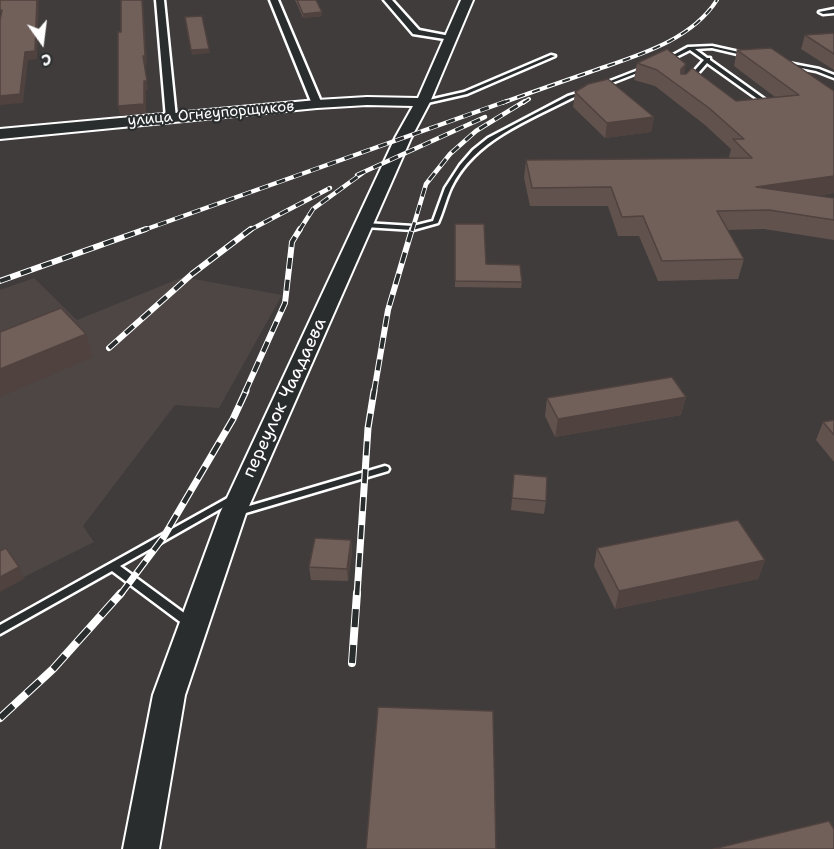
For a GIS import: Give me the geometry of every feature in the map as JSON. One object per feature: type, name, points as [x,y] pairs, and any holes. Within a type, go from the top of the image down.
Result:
[{"type":"street","points":[[160,0],[171,118]]},
{"type":"street","points":[[274,0],[317,104]]},
{"type":"street","points":[[388,0],[416,32],[451,37]]},
{"type":"street","name":"переулок Чаадаева","points":[[141,849],[170,695],[237,503],[403,138],[423,102],[467,0]]},
{"type":"street","points":[[823,12],[834,11]]},
{"type":"street","name":"улица Огнеупорщиков","points":[[0,134],[317,104],[367,101],[423,102]]},
{"type":"lane","points":[[690,48],[768,104]]},
{"type":"lane","points":[[663,61],[690,48],[724,49],[753,57]]},
{"type":"lane","points":[[423,102],[465,93],[553,56]]},
{"type":"lane","points":[[688,81],[708,60]]},
{"type":"lane","points":[[780,63],[817,70],[834,77]]},
{"type":"lane","points":[[365,225],[413,228],[436,222],[448,188],[462,166],[490,139],[570,97],[653,65]]},
{"type":"lane","points":[[0,630],[237,503],[385,469]]},
{"type":"lane","points":[[114,567],[194,626]]},
{"type":"shaded area","points":[[183,277],[282,295],[219,408],[175,405],[83,526],[94,542],[0,589],[0,290],[34,278],[77,320]]},
{"type":"building","points":[[0,0],[37,0],[35,51],[25,52],[20,94],[0,96],[2,10],[0,11]]},
{"type":"building","points":[[121,0],[142,0],[145,56],[143,56],[147,81],[144,81],[144,104],[118,106],[118,32],[121,32]]},
{"type":"building","points":[[297,0],[316,0],[322,12],[303,14]]},
{"type":"building","points":[[202,16],[209,49],[191,50],[185,17]]},
{"type":"building","points":[[834,33],[834,54],[805,35]]},
{"type":"building","points":[[771,48],[834,91],[834,176],[756,187],[834,198],[834,220],[769,210],[717,211],[744,259],[662,261],[643,216],[622,217],[611,187],[532,188],[526,160],[752,158],[733,139],[744,139],[709,108],[657,70],[637,63],[667,49],[686,64],[681,69],[681,74],[686,74],[692,68],[736,101],[799,95],[737,50]]},
{"type":"building","points":[[608,79],[654,117],[607,123],[575,92],[588,84]]},
{"type":"building","points":[[455,224],[484,224],[486,264],[520,265],[522,282],[455,281]]},
{"type":"building","points":[[61,308],[86,334],[0,369],[0,332]]},
{"type":"building","points":[[672,377],[686,397],[558,419],[547,398]]},
{"type":"building","points":[[834,420],[834,435],[823,422]]},
{"type":"building","points":[[514,474],[547,477],[546,501],[512,498]]},
{"type":"building","points":[[738,520],[765,560],[619,591],[597,548]]},
{"type":"building","points":[[315,538],[351,540],[347,569],[309,567]]},
{"type":"building","points":[[6,548],[19,567],[0,577],[0,551]]},
{"type":"building","points":[[378,707],[493,711],[496,849],[366,849]]},
{"type":"building","points":[[829,821],[834,829],[834,849],[713,849]]},
{"type":"railway","points":[[502,103],[660,46],[692,27],[717,0]]},
{"type":"railway","points":[[523,103],[529,99]]},
{"type":"railway","points":[[141,231],[507,101]]},
{"type":"railway","points":[[412,231],[426,184],[450,154],[476,131],[525,101]]},
{"type":"railway","points":[[357,175],[485,117]]},
{"type":"railway","points":[[299,231],[313,209],[364,172]]},
{"type":"railway","points":[[249,230],[330,188]]},
{"type":"railway","points":[[0,281],[146,229]]},
{"type":"railway","points":[[245,392],[285,303],[292,242],[300,229]]},
{"type":"railway","points":[[374,392],[388,310],[412,229]]},
{"type":"railway","points":[[109,348],[192,274],[249,230]]},
{"type":"railway","points":[[120,595],[163,538],[233,419],[246,391]]},
{"type":"railway","points":[[357,595],[368,428],[374,391]]},
{"type":"railway","points":[[0,718],[53,669],[121,593]]},
{"type":"railway","points":[[352,663],[357,593]]}]
